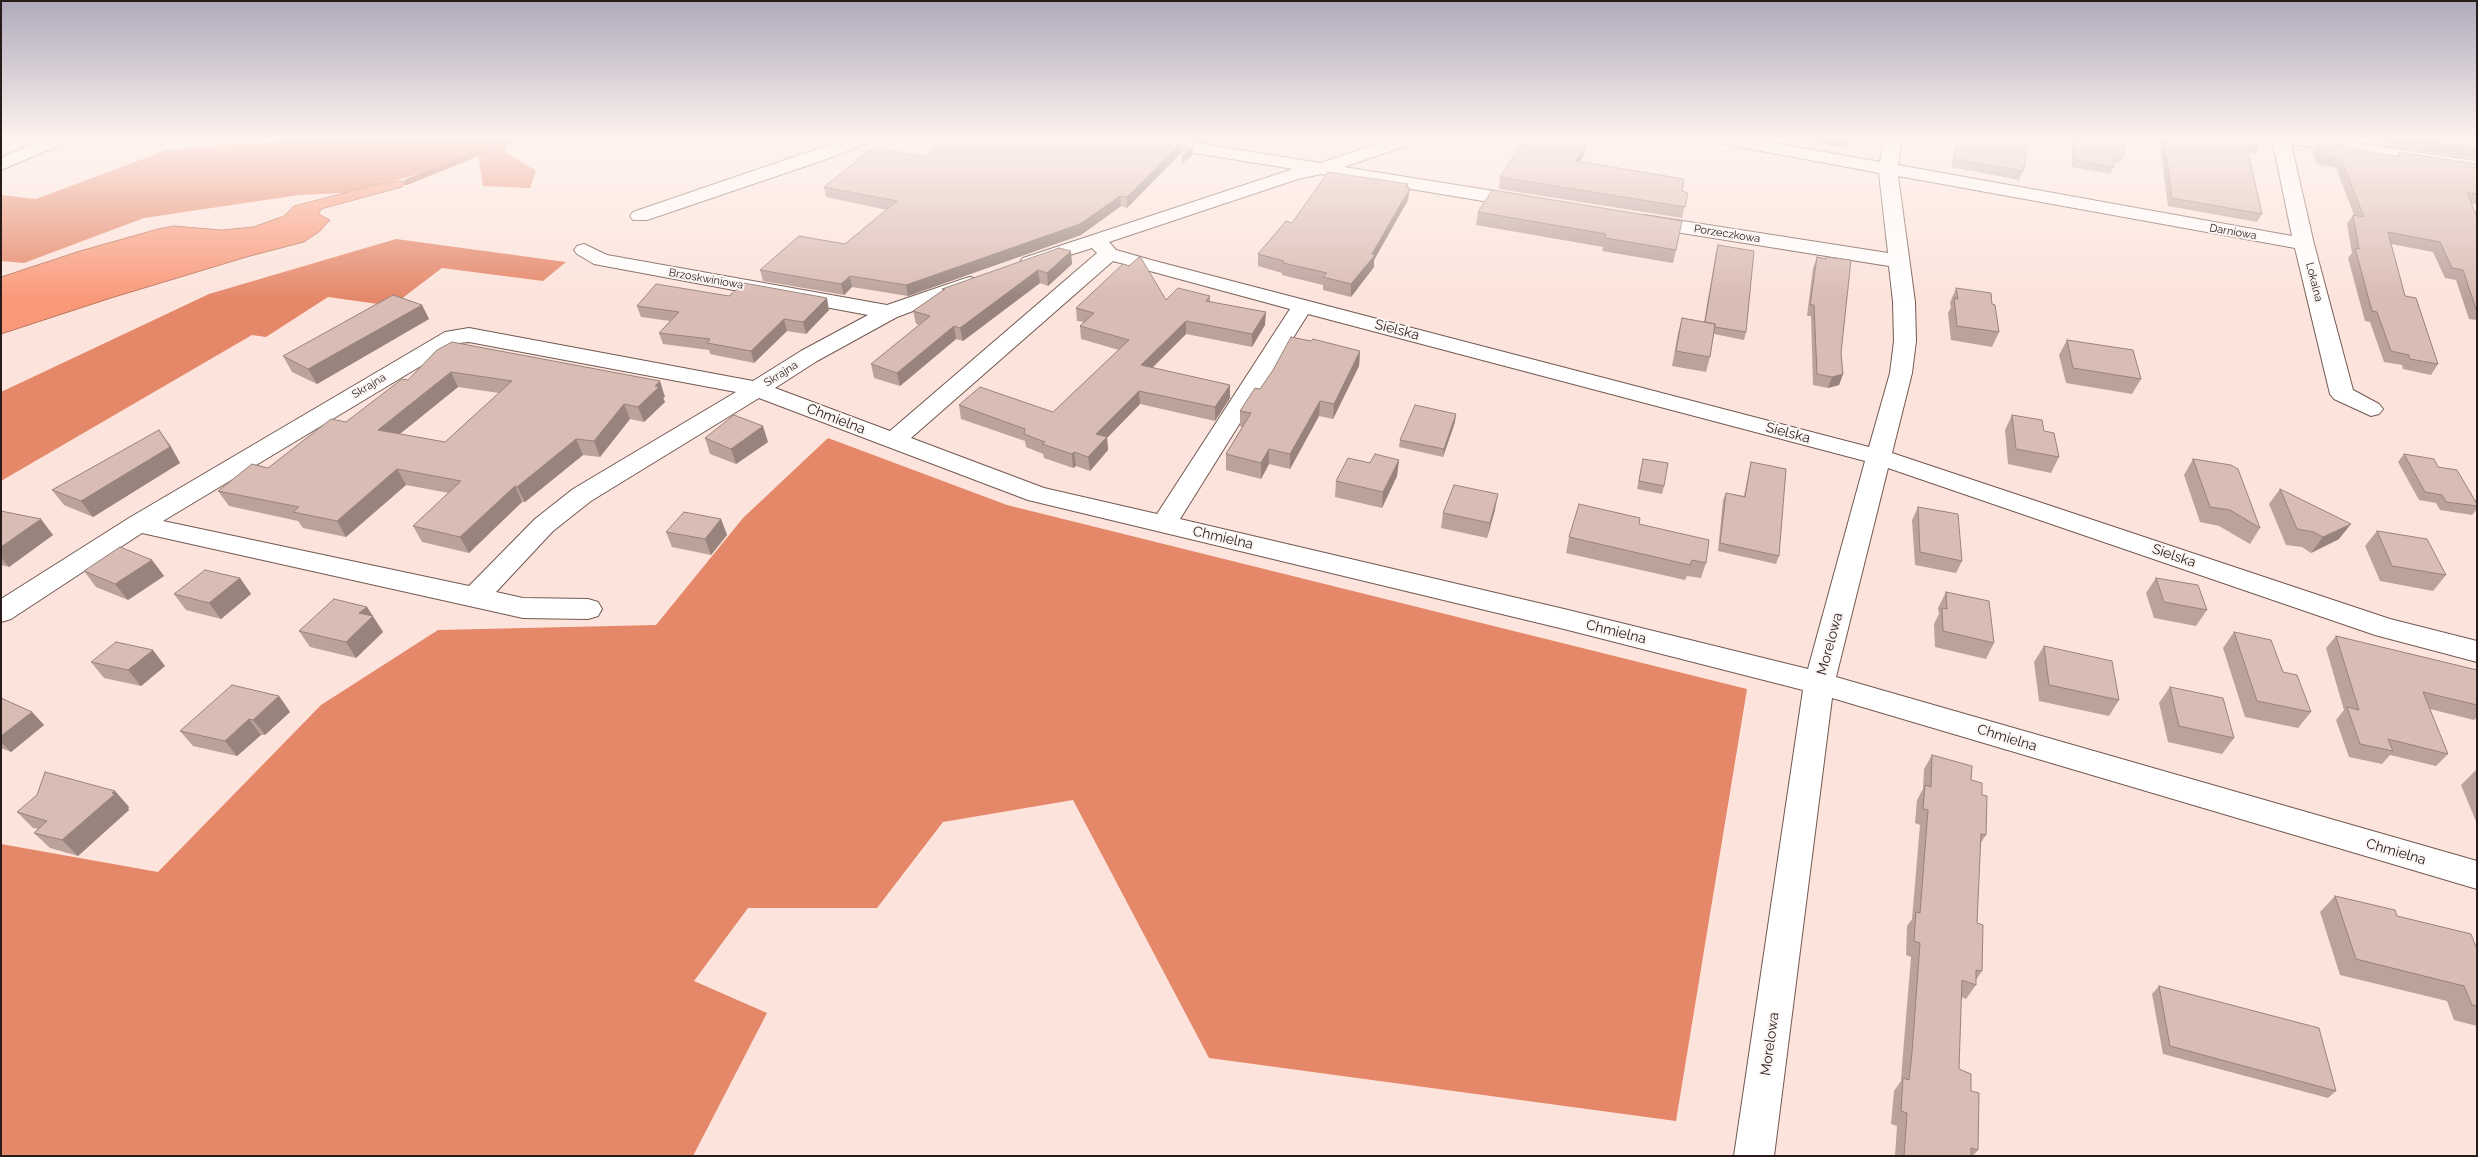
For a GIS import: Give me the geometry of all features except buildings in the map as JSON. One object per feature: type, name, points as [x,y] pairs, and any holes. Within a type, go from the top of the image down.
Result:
[{"type":"street","points":[[640,216],[711,192]]},
{"type":"street","name":"Skrajna","points":[[1,612],[138,524],[453,337],[469,335],[758,389],[809,356],[889,312],[1001,271],[1102,247],[1248,192]]},
{"type":"street","points":[[1462,192],[1543,205]]},
{"type":"street","name":"Morelowa","points":[[1754,1156],[1819,684],[1901,373],[1905,341],[1904,302],[1890,192]]},
{"type":"street","name":"Darniowa","points":[[2016,192],[2304,244]]},
{"type":"street","name":"Lokalna","points":[[2293,192],[2342,394],[2371,409]]},
{"type":"street","name":"Porzeczkowa","points":[[1622,217],[1898,261]]},
{"type":"street","name":"Skrajna","points":[[893,440],[1102,247]]},
{"type":"street","name":"Sielska","points":[[1102,247],[1304,305],[1880,457],[2385,628],[2477,652]]},
{"type":"street","name":"Brzoskwiniowa","points":[[584,250],[601,260],[889,312]]},
{"type":"street","points":[[1164,524],[1304,305]]},
{"type":"street","points":[[474,598],[544,525],[582,495],[758,389]]},
{"type":"street","name":"Chmielna","points":[[758,389],[1037,494],[1564,619],[1819,684],[2477,875]]},
{"type":"street","points":[[138,524],[523,608],[588,609]]},
{"type":"shaded area","points":[[55,192],[360,192],[299,195],[144,218],[24,263],[1,261],[1,195],[36,199]]},
{"type":"shaded area","points":[[348,192],[384,192],[321,209],[319,214],[330,220],[320,231],[304,242],[250,256],[111,298],[1,334],[1,277],[80,251],[158,229],[174,226],[222,230],[253,227],[284,216],[294,206]]},
{"type":"shaded area","points":[[396,239],[566,262],[543,281],[442,268],[392,306],[328,297],[266,337],[252,335],[1,481],[1,392],[209,294]]},
{"type":"shaded area","points":[[828,438],[1007,505],[1747,689],[1676,1121],[1209,1058],[1073,800],[943,822],[877,908],[748,908],[694,981],[767,1013],[693,1156],[1,1156],[1,844],[158,872],[321,705],[438,630],[656,625],[743,518]]}]
